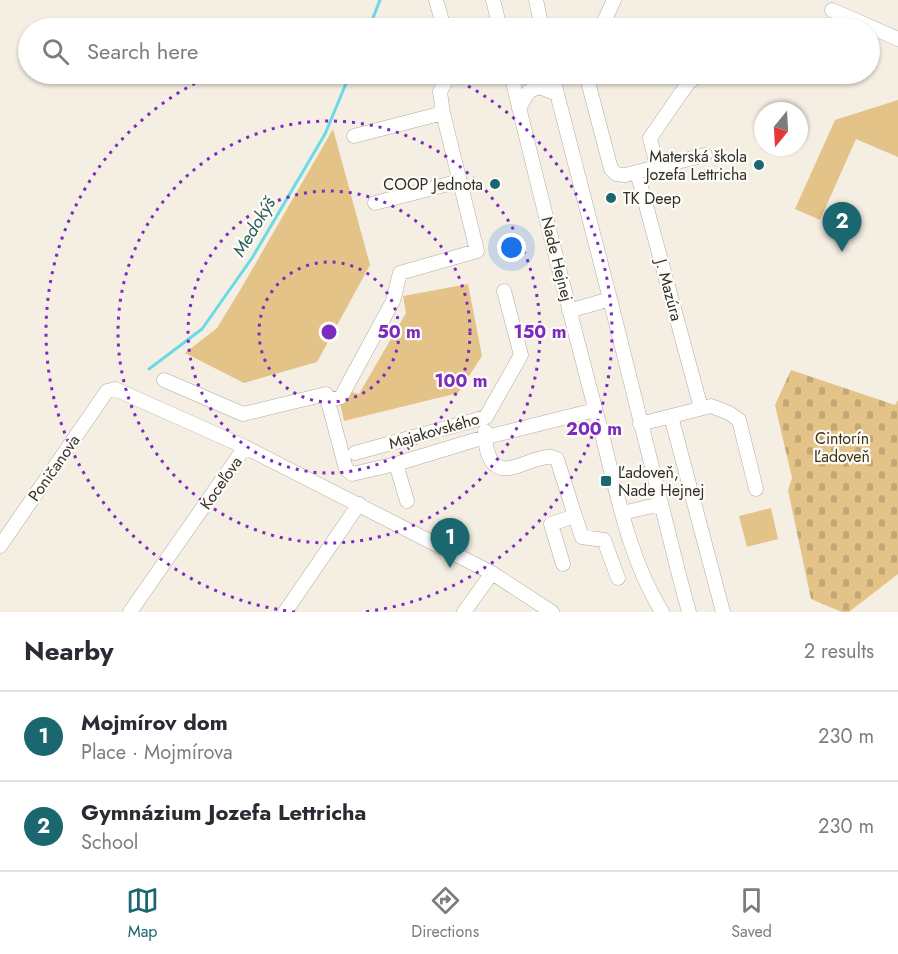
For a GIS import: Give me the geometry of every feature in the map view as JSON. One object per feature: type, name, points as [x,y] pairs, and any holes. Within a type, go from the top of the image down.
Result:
[{"type":"street","points":[[436,0],[441,18]]},
{"type":"street","points":[[493,0],[498,18]]},
{"type":"street","points":[[536,0],[540,18]]},
{"type":"street","points":[[606,18],[614,0]]},
{"type":"street","points":[[832,10],[850,18]]},
{"type":"street","points":[[880,31],[898,39]]},
{"type":"street","points":[[164,380],[243,414],[327,397],[341,397],[393,301],[400,273],[477,251],[443,113],[440,92],[444,84]]},
{"type":"street","name":"Nade Hejnej","points":[[513,84],[627,534],[634,555],[663,612]]},
{"type":"street","points":[[554,84],[689,612]]},
{"type":"street","points":[[589,84],[611,170],[616,174],[625,175],[705,155]]},
{"type":"street","points":[[657,166],[650,138],[687,84]]},
{"type":"street","points":[[519,108],[529,91],[540,87],[557,94]]},
{"type":"street","points":[[354,136],[443,113]]},
{"type":"street","name":"J. Mazúra","points":[[637,172],[701,408]]},
{"type":"street","points":[[375,203],[460,181]]},
{"type":"street","name":"Majakovského","points":[[355,453],[486,417],[521,355],[504,291]]},
{"type":"street","points":[[569,311],[610,299]]},
{"type":"street","name":"Koceľova","points":[[107,391],[115,389],[245,447],[130,612]]},
{"type":"street","name":"Poničanova","points":[[0,546],[107,391]]},
{"type":"street","points":[[327,397],[346,469],[351,474],[595,410]]},
{"type":"street","points":[[640,424],[711,406],[729,413],[740,420],[756,489]]},
{"type":"street","points":[[671,416],[723,612]]},
{"type":"street","points":[[486,417],[484,438],[490,460],[499,467],[507,469],[549,456],[557,459],[582,537],[604,540],[618,578]]},
{"type":"street","points":[[245,447],[492,573],[552,612]]},
{"type":"street","points":[[396,464],[407,501]]},
{"type":"street","points":[[285,612],[359,504]]},
{"type":"street","points":[[622,513],[661,504]]},
{"type":"street","points":[[563,564],[551,524],[575,516]]},
{"type":"street","points":[[464,612],[492,573]]},
{"type":"green space","points":[[898,100],[898,157],[856,139],[820,220],[795,209],[835,120]]},
{"type":"green space","points":[[333,129],[370,265],[317,362],[244,383],[185,353],[217,328]]},
{"type":"green space","points":[[468,284],[482,356],[458,393],[344,421],[340,403],[348,391],[359,394],[406,313],[403,296]]},
{"type":"green space","name":"Cintorín Ľadoveň","points":[[791,370],[895,405],[898,400],[898,574],[849,612],[842,612],[811,599],[788,490],[792,478],[775,405]]},
{"type":"green space","points":[[771,508],[778,539],[747,547],[739,516]]},
{"type":"waterway","name":"Medokýš","points":[[373,18],[380,0]]},
{"type":"waterway","name":"Medokýš","points":[[149,369],[202,329],[252,258],[325,134],[346,84]]},
{"type":"place","name":"Materská škola Jozefa Lettricha","points":[[759,165]]},
{"type":"place","name":"COOP Jednota","points":[[495,184]]},
{"type":"place","name":"TK Deep","points":[[611,198]]},
{"type":"place","name":"Gymnázium Jozefa Lettricha","points":[[842,252]]},
{"type":"place","name":"Ľadoveň, Nade Hejnej","points":[[606,481]]},
{"type":"place","name":"Mojmírov dom","points":[[450,568]]}]
